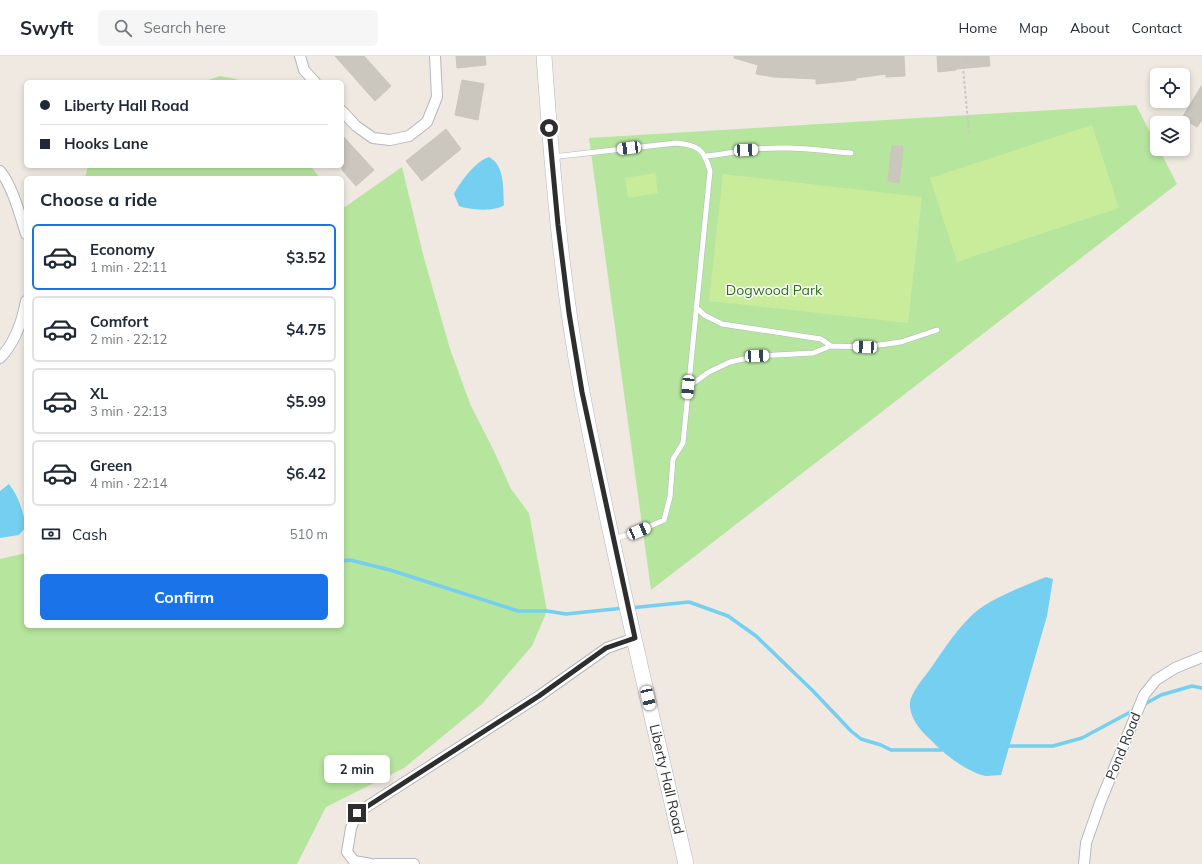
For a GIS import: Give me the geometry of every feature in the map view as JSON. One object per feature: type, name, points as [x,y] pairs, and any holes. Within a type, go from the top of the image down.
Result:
[{"type":"main road","name":"Liberty Hall Road","points":[[544,56],[551,157],[569,313],[582,392],[613,539],[686,864]]},
{"type":"street","points":[[300,56],[304,70],[313,80]]},
{"type":"street","points":[[344,113],[356,126],[373,138],[390,140],[409,136],[426,122],[436,97],[435,56]]},
{"type":"street","points":[[0,171],[7,182],[24,228]]},
{"type":"street","points":[[0,358],[6,351],[21,323],[24,310]]},
{"type":"street","points":[[371,864],[354,861],[347,852],[350,828],[357,813],[539,696],[606,648],[635,638]]},
{"type":"street","name":"Pond Road","points":[[1084,864],[1086,843],[1100,803],[1144,695],[1156,680],[1175,668],[1202,657]]},
{"type":"street","points":[[376,864],[414,864]]},
{"type":"lane","points":[[551,157],[676,143],[686,144],[698,148],[706,156],[710,171],[683,443],[673,459],[670,497],[664,520],[639,531],[613,539]]},
{"type":"lane","points":[[706,156],[722,155],[746,150],[789,148],[851,153]]},
{"type":"lane","points":[[696,307],[704,315],[722,324],[821,339],[831,346]]},
{"type":"lane","points":[[688,387],[709,372],[730,362],[757,356],[813,352],[831,346],[865,347],[901,342],[937,330]]},
{"type":"path","points":[[962,56],[969,133]]},
{"type":"green space","points":[[220,76],[237,80],[209,80]]},
{"type":"green space","name":"Dogwood Park","points":[[1136,105],[1150,132],[1150,156],[1163,156],[1177,184],[651,590],[589,138]]},
{"type":"green space","points":[[1092,125],[1119,208],[957,262],[930,178]]},
{"type":"green space","points":[[402,167],[424,258],[450,349],[471,406],[511,489],[529,513],[547,611],[532,646],[482,704],[404,768],[326,807],[297,864],[0,864],[0,559],[24,553],[24,628],[344,628],[344,206],[345,207]]},
{"type":"green space","points":[[88,168],[312,168],[318,176],[86,176]]},
{"type":"green space","points":[[655,173],[658,193],[628,198],[625,178]]},
{"type":"green space","points":[[723,174],[922,197],[908,323],[709,301]]},
{"type":"water","points":[[489,157],[501,171],[504,205],[495,209],[482,210],[469,209],[459,206],[454,194],[457,189],[474,167]]},
{"type":"water","points":[[9,484],[20,504],[24,519],[24,529],[19,535],[0,538],[0,491]]},
{"type":"water","points":[[1046,577],[1053,579],[1047,616],[1001,775],[980,775],[961,765],[925,735],[913,719],[910,702],[919,683],[952,637],[976,611],[1005,594]]},
{"type":"building","points":[[335,56],[364,56],[391,86],[375,101]]},
{"type":"building","points":[[456,56],[485,56],[486,65],[457,68]]},
{"type":"building","points":[[734,56],[904,56],[905,76],[886,77],[886,74],[856,78],[856,80],[816,84],[816,79],[774,77],[756,74],[758,65],[734,58]]},
{"type":"building","points":[[937,56],[989,56],[990,66],[938,72]]},
{"type":"building","points":[[462,80],[484,84],[478,120],[455,115]]},
{"type":"building","points":[[1202,85],[1202,120],[1197,127],[1190,123],[1190,116],[1183,116],[1188,108],[1190,108],[1190,105]]},
{"type":"building","points":[[446,129],[461,149],[422,181],[406,161]]},
{"type":"building","points":[[344,137],[374,170],[356,186],[342,170],[342,168],[344,168]]},
{"type":"building","points":[[892,146],[903,146],[899,183],[888,181]]},
{"type":"waterway","points":[[344,561],[350,560],[390,570],[518,611],[547,611],[566,614],[624,608]]},
{"type":"waterway","points":[[630,608],[689,602],[728,616],[756,636],[813,691],[851,731],[861,739],[881,745],[891,750],[942,750]]},
{"type":"waterway","points":[[1143,705],[1161,695],[1192,686],[1202,688]]},
{"type":"waterway","points":[[1009,746],[1053,746],[1082,738],[1136,709]]},
{"type":"route","points":[[357,813],[539,696],[606,648],[635,638],[582,392],[569,313],[558,225],[549,128]]}]
